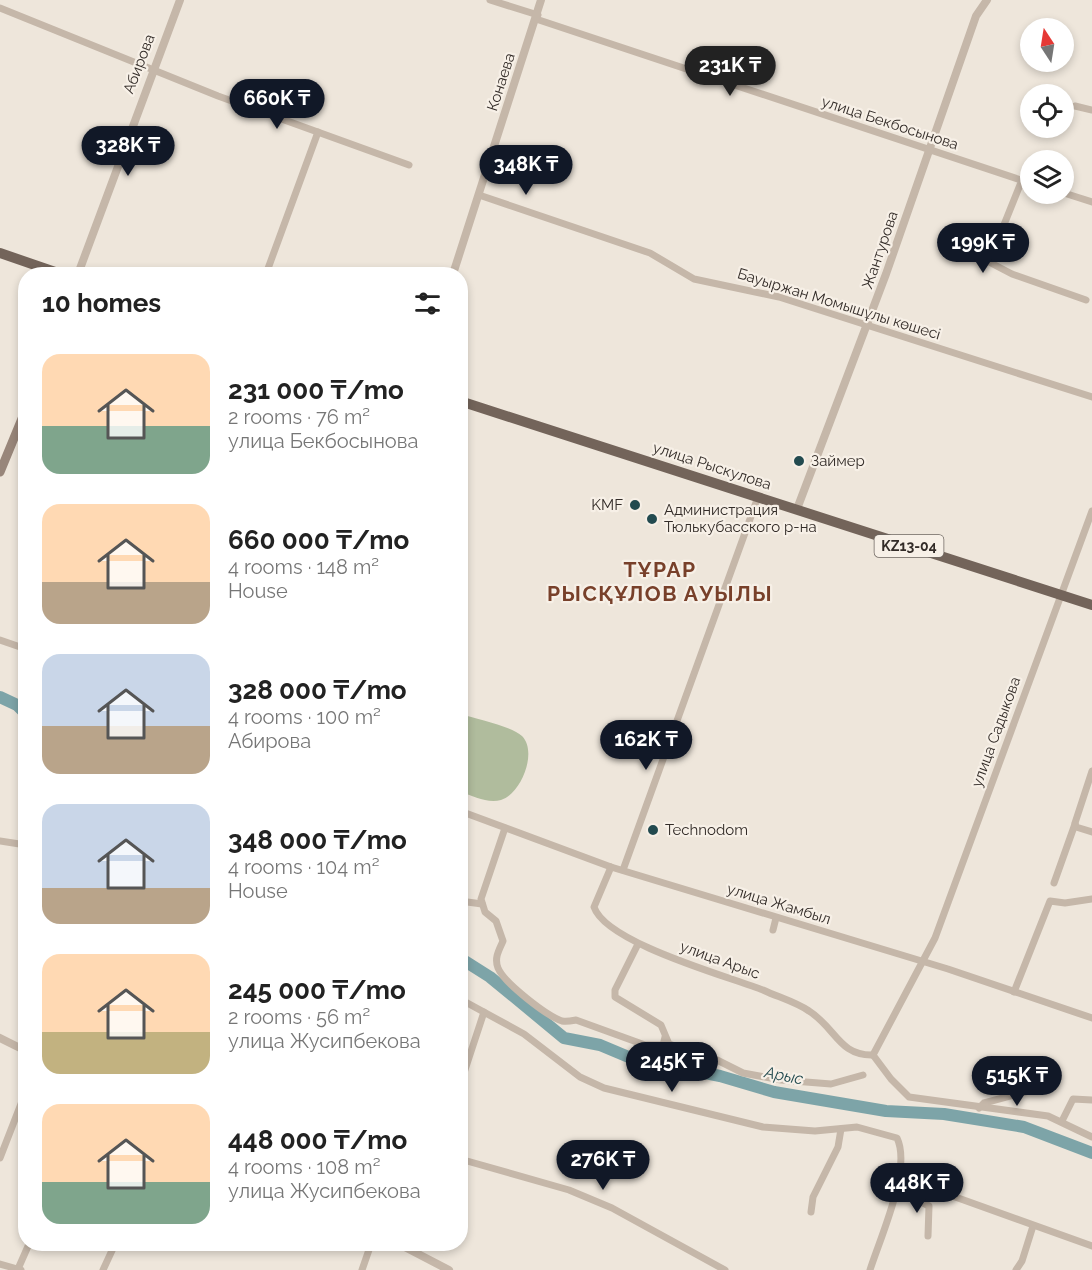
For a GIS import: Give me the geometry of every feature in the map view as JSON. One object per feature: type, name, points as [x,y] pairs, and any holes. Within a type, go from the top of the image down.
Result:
[{"type":"main road","points":[[0,253],[41,267]]},
{"type":"main road","name":"улица Рыскулова","points":[[468,404],[1092,605]]},
{"type":"main road","points":[[0,472],[18,428]]},
{"type":"street","name":"Абирова","points":[[81,267],[180,0]]},
{"type":"street","name":"улица Бекбосынова","points":[[490,0],[1020,179]]},
{"type":"street","name":"Конаева","points":[[455,267],[541,0]]},
{"type":"street","name":"Жантурова","points":[[797,509],[868,325],[976,16],[987,0]]},
{"type":"street","points":[[0,8],[153,70],[409,165]]},
{"type":"street","points":[[1075,106],[1092,110]]},
{"type":"street","points":[[269,267],[318,132]]},
{"type":"street","points":[[1020,185],[989,262],[1012,273],[1086,300]]},
{"type":"street","name":"Бауыржан Момышұлы көшесі","points":[[479,195],[650,253],[694,279],[779,297],[1092,397]]},
{"type":"street","points":[[1074,196],[1092,202]]},
{"type":"street","points":[[623,870],[694,681],[758,497]]},
{"type":"street","name":"улица Садыкова","points":[[923,961],[939,928],[1092,511]]},
{"type":"street","points":[[0,640],[18,646]]},
{"type":"street","points":[[1054,883],[1092,771]]},
{"type":"street","name":"улица Жамбыл","points":[[468,814],[611,867],[923,961],[1092,1018]]},
{"type":"street","points":[[1075,824],[1076,827],[1092,832]]},
{"type":"street","points":[[506,828],[482,891],[482,903],[485,912],[496,921],[503,941],[496,957],[499,969],[517,989],[550,1015],[565,1022],[576,1020],[645,1045],[666,1042],[717,1060],[743,1073],[782,1080],[831,1084],[863,1075]]},
{"type":"street","points":[[0,841],[18,844]]},
{"type":"street","name":"улица Арыс","points":[[611,867],[597,895],[594,907],[596,914],[638,944],[740,981],[807,1009],[832,1029],[846,1049],[852,1053],[873,1055]]},
{"type":"street","points":[[1014,992],[1050,901],[1065,903],[1092,899]]},
{"type":"street","points":[[468,902],[482,903]]},
{"type":"street","points":[[773,930],[776,918]]},
{"type":"street","points":[[638,944],[615,990],[615,997],[661,1025],[666,1042]]},
{"type":"street","points":[[923,961],[873,1055],[891,1079],[909,1097],[1048,1116],[1092,1137]]},
{"type":"street","points":[[468,1003],[524,1034],[590,1083],[625,1094],[755,1125],[815,1131],[857,1127],[897,1138],[900,1172],[898,1182],[870,1270]]},
{"type":"street","points":[[468,1061],[484,1012]]},
{"type":"street","points":[[0,1038],[18,1047]]},
{"type":"street","points":[[979,1107],[984,1103],[1036,1089]]},
{"type":"street","points":[[1062,1121],[1073,1098],[1092,1100]]},
{"type":"street","points":[[0,1158],[18,1112]]},
{"type":"street","points":[[811,1212],[813,1197],[831,1164],[841,1129]]},
{"type":"street","points":[[468,1161],[569,1190],[612,1208],[725,1270]]},
{"type":"street","points":[[900,1172],[908,1180],[1092,1246]]},
{"type":"street","points":[[898,1182],[908,1180]]},
{"type":"street","points":[[893,1197],[913,1198],[929,1206],[928,1236]]},
{"type":"street","points":[[1016,1270],[1022,1261],[1033,1226]]},
{"type":"street","points":[[0,1264],[19,1269],[26,1251]]},
{"type":"street","points":[[103,1270],[111,1251]]},
{"type":"street","points":[[362,1270],[369,1251]]},
{"type":"street","points":[[412,1251],[449,1270]]},
{"type":"green space","points":[[468,716],[517,732],[527,743],[528,752],[525,772],[515,790],[496,801],[468,794]]},
{"type":"waterway","name":"Арыс","points":[[0,697],[18,706]]},
{"type":"waterway","name":"Арыс","points":[[468,963],[490,977],[564,1038],[600,1045],[631,1058],[720,1076],[774,1092],[886,1111],[944,1114],[1024,1127],[1092,1153]]},
{"type":"place","name":"Займер","points":[[799,461]]},
{"type":"place","name":"KMF","points":[[635,505]]},
{"type":"place","name":"Администрация Тюлькубасского р-на","points":[[652,519]]},
{"type":"place","name":"Technodom","points":[[653,830]]},
{"type":"district","name":"ТҰРАР РЫСҚҰЛОВ АУЫЛЫ","points":[[660,582]]}]
